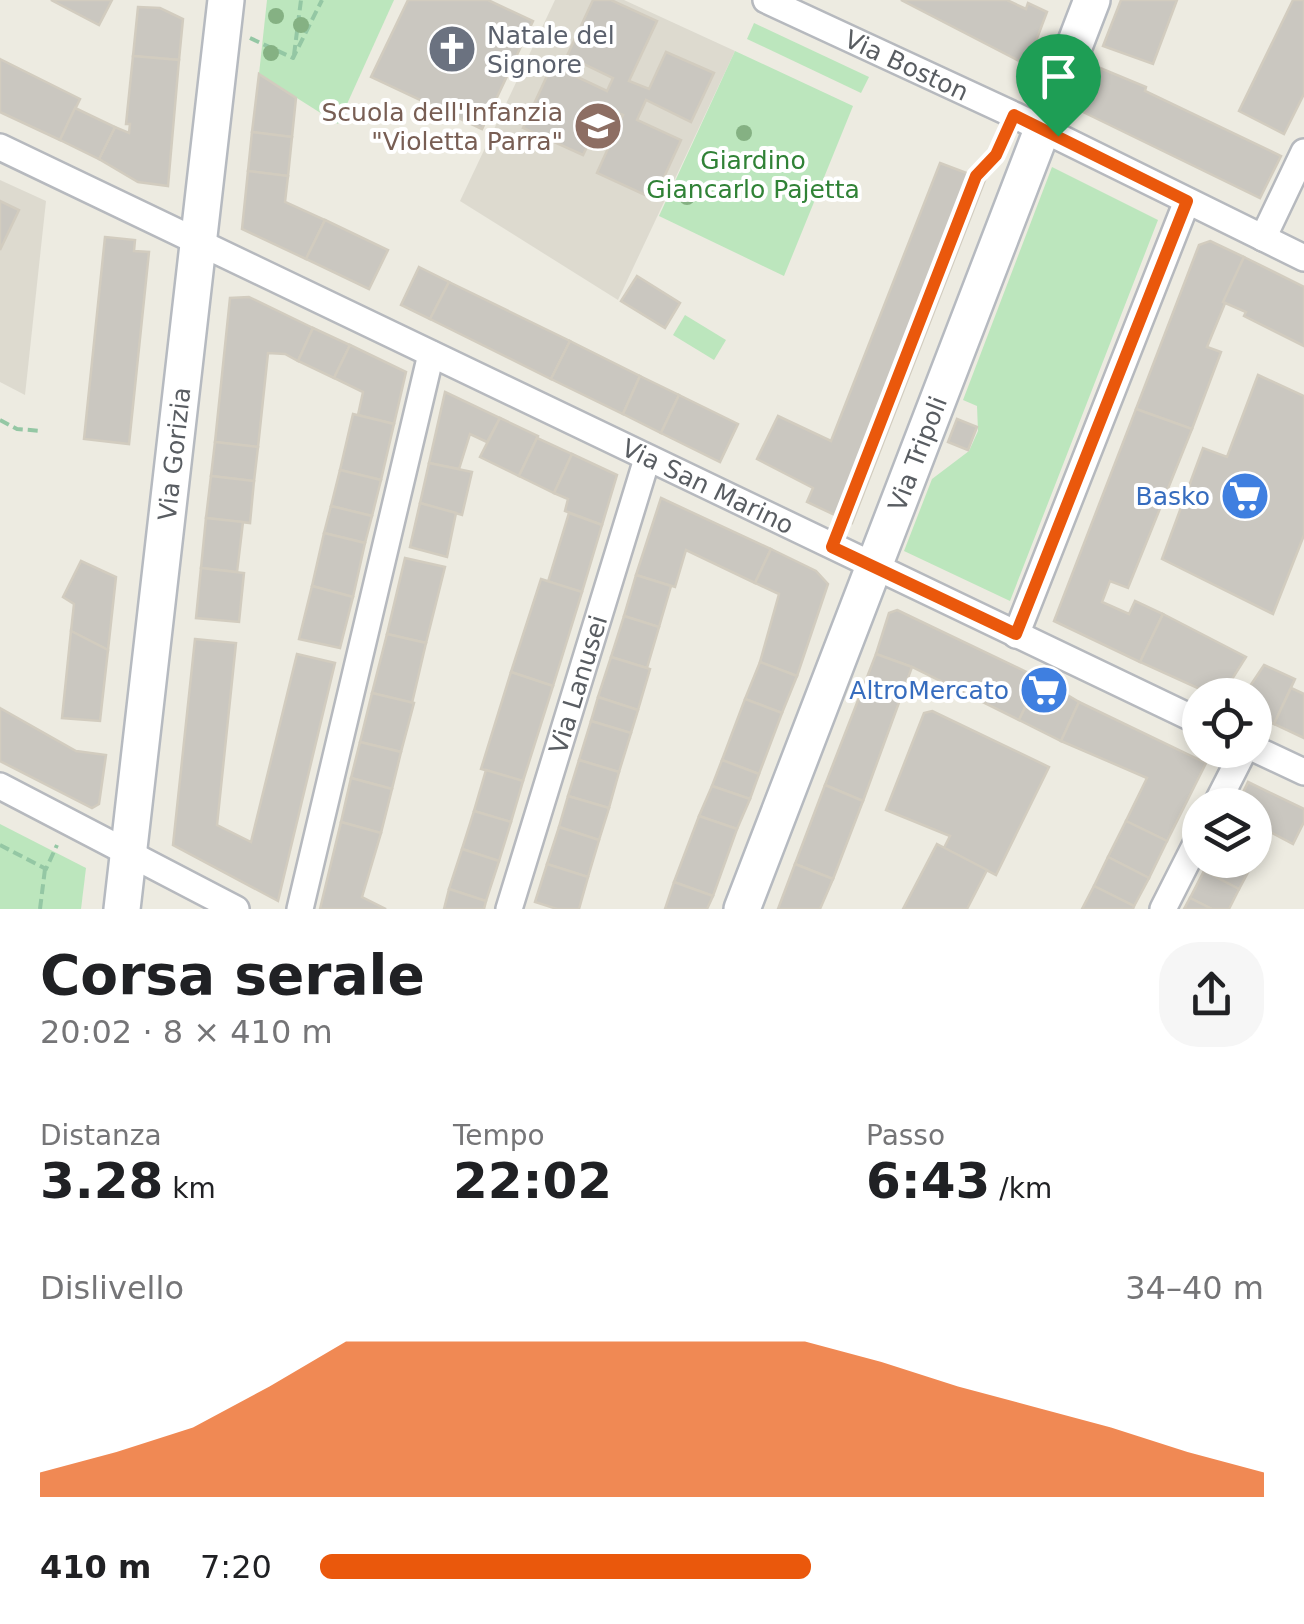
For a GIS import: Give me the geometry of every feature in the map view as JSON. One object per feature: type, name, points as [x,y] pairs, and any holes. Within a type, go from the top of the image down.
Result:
[{"type":"street","name":"Via Boston","points":[[766,0],[1029,122],[1304,258]]},
{"type":"street","name":"Via Tripoli","points":[[742,909],[875,567],[1029,122],[1092,0]]},
{"type":"street","name":"Via Gorizia","points":[[122,909],[198,240],[220,8]]},
{"type":"street","name":"Via San Marino","points":[[0,147],[1182,713]]},
{"type":"street","points":[[1264,238],[1304,152]]},
{"type":"street","points":[[1016,634],[1187,201]]},
{"type":"street","points":[[300,909],[431,354]]},
{"type":"street","name":"Via Lanusei","points":[[510,909],[648,459]]},
{"type":"street","points":[[1272,757],[1304,772]]},
{"type":"street","points":[[0,786],[236,909]]},
{"type":"street","points":[[1163,909],[1182,872]]},
{"type":"path","points":[[294,58],[301,0]]},
{"type":"path","points":[[294,58],[322,0]]},
{"type":"path","points":[[220,8],[294,58]]},
{"type":"path","points":[[832,547],[976,176],[1029,122]]},
{"type":"path","points":[[0,420],[17,429],[42,430]]},
{"type":"path","points":[[0,845],[46,868]]},
{"type":"path","points":[[40,909],[46,868],[57,846]]},
{"type":"shaded area","name":"Scuola dell'Infanzia \"Violetta Parra\"","points":[[555,0],[624,0],[735,51],[618,300],[460,201]]},
{"type":"shaded area","points":[[0,180],[46,201],[25,395],[0,382]]},
{"type":"green space","points":[[267,0],[394,0],[338,124],[259,74]]},
{"type":"green space","points":[[754,23],[869,77],[861,93],[747,39]]},
{"type":"green space","name":"Giardino Giancarlo Pajetta","points":[[735,51],[853,106],[784,276],[659,216]]},
{"type":"green space","points":[[1052,167],[1158,220],[1010,601],[904,551],[932,479],[969,451],[978,431],[977,406],[963,400]]},
{"type":"green space","points":[[685,315],[726,340],[714,360],[673,335]]},
{"type":"green space","points":[[0,824],[86,868],[81,909],[0,909]]},
{"type":"building","points":[[51,0],[112,0],[99,25]]},
{"type":"building","name":"Natale del Signore","points":[[408,0],[488,0],[533,21],[482,129],[371,77]]},
{"type":"building","points":[[593,0],[611,0],[657,21],[629,81],[649,89],[666,52],[714,73],[691,122],[646,100],[637,120],[681,140],[654,199],[597,173],[623,115],[606,108],[583,155],[523,128],[552,65],[607,91],[613,78],[567,56]]},
{"type":"building","points":[[901,0],[1007,0],[1026,9],[1028,3],[1047,12],[1027,65]]},
{"type":"building","points":[[1121,0],[1177,0],[1153,64],[1103,46]]},
{"type":"building","points":[[1293,0],[1304,0],[1304,94],[1284,134],[1239,111]]},
{"type":"building","points":[[138,7],[160,8],[183,19],[179,60],[133,56]]},
{"type":"building","points":[[133,56],[179,60],[168,186],[138,182],[99,159],[115,127],[129,133],[130,124],[126,124]]},
{"type":"building","points":[[0,59],[80,99],[60,140],[0,112]]},
{"type":"building","points":[[1100,68],[1146,87],[1145,91],[1281,156],[1260,198],[1083,112]]},
{"type":"building","points":[[259,74],[296,98],[292,137],[252,132]]},
{"type":"building","points":[[75,108],[115,127],[99,159],[60,140]]},
{"type":"building","points":[[252,132],[292,137],[288,176],[248,171]]},
{"type":"building","points":[[940,163],[985,180],[852,523],[807,502],[813,488],[757,459],[778,416],[831,441]]},
{"type":"building","points":[[248,171],[288,176],[285,202],[325,220],[306,259],[242,229]]},
{"type":"building","points":[[0,201],[19,210],[0,250]]},
{"type":"building","points":[[325,220],[388,250],[369,289],[306,259]]},
{"type":"building","points":[[105,237],[135,240],[134,251],[149,252],[129,444],[84,439]]},
{"type":"building","points":[[1210,241],[1244,257],[1207,347],[1221,352],[1192,429],[1136,409],[1199,245]]},
{"type":"building","points":[[1244,257],[1304,287],[1304,346],[1223,302]]},
{"type":"building","points":[[419,267],[449,282],[430,319],[401,305]]},
{"type":"building","points":[[637,276],[680,303],[665,328],[621,301]]},
{"type":"building","points":[[449,282],[570,341],[551,379],[430,319]]},
{"type":"building","points":[[249,297],[313,328],[298,361],[285,354],[268,353],[258,447],[215,442],[230,298]]},
{"type":"building","points":[[313,328],[350,345],[334,378],[298,361]]},
{"type":"building","points":[[570,341],[640,376],[623,414],[551,379]]},
{"type":"building","points":[[350,345],[406,372],[394,424],[358,415],[363,392],[334,378]]},
{"type":"building","name":"Basko","points":[[1258,375],[1304,396],[1304,535],[1273,614],[1162,559],[1203,448],[1227,457]]},
{"type":"building","points":[[640,376],[679,395],[661,433],[623,414]]},
{"type":"building","points":[[445,392],[500,418],[487,442],[470,434],[459,469],[429,463]]},
{"type":"building","points":[[679,395],[738,424],[720,462],[661,433]]},
{"type":"building","points":[[1136,409],[1192,429],[1128,588],[1110,581],[1102,602],[1129,614],[1135,601],[1163,614],[1140,662],[1054,621]]},
{"type":"building","points":[[353,414],[394,424],[381,480],[340,470]]},
{"type":"building","points":[[500,418],[538,436],[519,476],[480,457]]},
{"type":"building","points":[[957,419],[977,427],[968,450],[948,442]]},
{"type":"building","points":[[537,438],[572,454],[554,493],[519,476]]},
{"type":"building","points":[[215,442],[258,447],[254,481],[211,476]]},
{"type":"building","points":[[572,454],[617,475],[602,525],[565,511],[568,499],[554,493]]},
{"type":"building","points":[[429,463],[472,472],[462,515],[420,503]]},
{"type":"building","points":[[340,470],[381,480],[372,516],[331,506]]},
{"type":"building","points":[[211,476],[254,481],[250,523],[206,518]]},
{"type":"building","points":[[661,498],[771,549],[755,583],[686,550],[675,587],[636,575]]},
{"type":"building","points":[[420,503],[456,513],[447,557],[410,547]]},
{"type":"building","points":[[331,506],[372,516],[365,543],[324,533]]},
{"type":"building","points":[[569,513],[602,525],[582,592],[548,582]]},
{"type":"building","points":[[206,518],[243,522],[237,572],[201,568]]},
{"type":"building","points":[[324,533],[365,543],[353,597],[312,586]]},
{"type":"building","points":[[771,549],[816,571],[828,584],[797,676],[760,662],[779,594],[755,583]]},
{"type":"building","points":[[405,558],[445,567],[426,643],[387,634]]},
{"type":"building","points":[[81,561],[116,577],[108,650],[71,631],[74,604],[63,597]]},
{"type":"building","points":[[201,568],[244,573],[239,622],[196,618]]},
{"type":"building","points":[[636,575],[671,586],[659,627],[624,616]]},
{"type":"building","points":[[541,579],[582,592],[553,686],[511,672]]},
{"type":"building","points":[[312,586],[353,597],[340,648],[299,639]]},
{"type":"building","points":[[897,610],[1039,678],[1019,720],[912,667],[876,654],[889,613]]},
{"type":"building","points":[[1163,614],[1246,657],[1233,678],[1182,681],[1140,662]]},
{"type":"building","points":[[624,616],[659,627],[647,668],[611,657]]},
{"type":"building","points":[[71,631],[108,650],[100,721],[62,718]]},
{"type":"building","points":[[387,634],[426,643],[412,703],[372,693]]},
{"type":"building","points":[[195,639],[236,643],[217,825],[251,842],[297,654],[335,663],[278,901],[173,845]]},
{"type":"building","points":[[876,654],[912,667],[863,801],[825,785]]},
{"type":"building","points":[[611,657],[650,669],[638,710],[598,697]]},
{"type":"building","points":[[760,662],[797,676],[782,713],[745,699]]},
{"type":"building","points":[[1264,665],[1295,679],[1274,724],[1272,678],[1255,678]]},
{"type":"building","points":[[511,672],[553,686],[523,781],[481,769]]},
{"type":"building","points":[[1039,678],[1079,702],[1061,741],[1019,720]]},
{"type":"building","points":[[1291,688],[1304,694],[1304,738],[1274,724]]},
{"type":"building","points":[[372,693],[414,703],[401,752],[360,742]]},
{"type":"building","points":[[598,697],[638,710],[631,733],[591,721]]},
{"type":"building","points":[[745,699],[782,713],[759,774],[722,760]]},
{"type":"building","points":[[1079,702],[1182,751],[1182,768],[1204,768],[1194,788],[1182,788],[1182,811],[1167,841],[1126,821],[1147,778],[1061,741]]},
{"type":"building","points":[[0,708],[76,751],[106,755],[99,804],[92,808],[0,761]]},
{"type":"building","points":[[932,711],[1049,767],[996,875],[944,848],[950,836],[886,810],[924,713]]},
{"type":"building","points":[[591,721],[631,733],[619,772],[579,760]]},
{"type":"building","points":[[360,742],[401,752],[392,789],[351,778]]},
{"type":"building","points":[[579,760],[619,772],[609,808],[568,796]]},
{"type":"building","points":[[722,760],[759,774],[750,799],[712,786]]},
{"type":"building","points":[[486,770],[523,781],[511,822],[474,811]]},
{"type":"building","points":[[351,778],[392,789],[381,833],[341,822]]},
{"type":"building","points":[[825,785],[863,801],[833,879],[795,864]]},
{"type":"building","points":[[712,786],[750,799],[737,829],[699,816]]},
{"type":"building","points":[[1272,794],[1304,809],[1304,822],[1293,844],[1272,833]]},
{"type":"building","points":[[568,796],[609,808],[599,840],[559,827]]},
{"type":"building","points":[[474,811],[511,822],[499,861],[462,849]]},
{"type":"building","points":[[699,816],[737,829],[713,896],[674,882]]},
{"type":"building","points":[[1126,821],[1167,841],[1149,878],[1108,857]]},
{"type":"building","points":[[341,822],[381,833],[362,897],[386,909],[320,909]]},
{"type":"building","points":[[559,827],[599,840],[588,877],[547,864]]},
{"type":"building","points":[[937,844],[987,870],[967,909],[903,909]]},
{"type":"building","points":[[462,849],[499,861],[486,901],[449,889]]},
{"type":"building","points":[[1108,857],[1149,878],[1134,906],[1094,886]]},
{"type":"building","points":[[547,864],[588,877],[579,909],[557,909],[535,902]]},
{"type":"building","points":[[795,864],[833,879],[820,909],[778,909]]},
{"type":"building","points":[[1200,878],[1218,878],[1239,889],[1229,909],[1212,909],[1190,898]]},
{"type":"building","points":[[1218,878],[1245,878],[1239,889]]},
{"type":"building","points":[[674,882],[713,896],[707,909],[665,909]]},
{"type":"building","points":[[1094,886],[1134,906],[1133,909],[1082,909]]},
{"type":"building","points":[[449,889],[486,901],[484,909],[444,909]]},
{"type":"building","points":[[1190,898],[1212,909],[1184,909]]},
{"type":"place","name":"Natale del Signore","points":[[452,49]]},
{"type":"place","name":"Scuola dell'Infanzia \"Violetta Parra\"","points":[[598,126]]},
{"type":"place","name":"Basko","points":[[1245,496]]},
{"type":"place","name":"AltroMercato","points":[[1044,690]]},
{"type":"route","points":[[1014,115],[1058,136],[1187,201],[1016,634],[832,547],[976,176],[996,155],[1014,115]]}]
